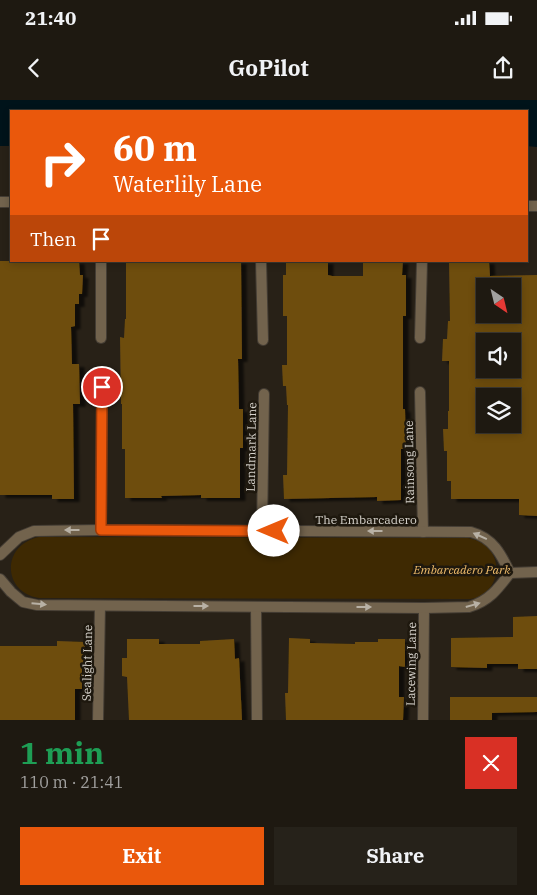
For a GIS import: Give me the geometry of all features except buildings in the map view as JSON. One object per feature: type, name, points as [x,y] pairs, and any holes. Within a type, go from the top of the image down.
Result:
[{"type":"street","points":[[101,262],[101,338]]},
{"type":"street","points":[[262,262],[263,340]]},
{"type":"street","points":[[420,338],[422,262]]},
{"type":"street","points":[[101,530],[102,387]]},
{"type":"street","name":"Rainsong Lane","points":[[420,392],[424,532]]},
{"type":"street","name":"Landmark Lane","points":[[262,530],[264,394]]},
{"type":"street","name":"The Embarcadero","points":[[0,555],[19,537],[34,531],[262,530],[471,532],[480,534],[488,540],[502,556],[510,573]]},
{"type":"street","points":[[0,579],[23,602],[37,605],[424,608],[469,607],[476,605],[485,601],[498,589],[510,573],[537,572]]},
{"type":"street","name":"Sealight Lane","points":[[98,720],[100,606]]},
{"type":"street","points":[[256,607],[257,720]]},
{"type":"street","name":"Lacewing Lane","points":[[423,720],[424,608]]},
{"type":"green space","name":"Embarcadero Park","points":[[39,537],[468,538],[480,542],[487,547],[496,562],[496,570],[493,584],[488,590],[483,595],[470,599],[39,598],[27,594],[18,587],[13,578],[11,568],[13,558],[18,549],[27,542]]},
{"type":"shaded area","points":[[0,100],[537,100],[537,147],[528,146],[528,110],[10,110],[10,146],[0,146]]},
{"type":"route","points":[[102,387],[101,530],[274,531]]}]
